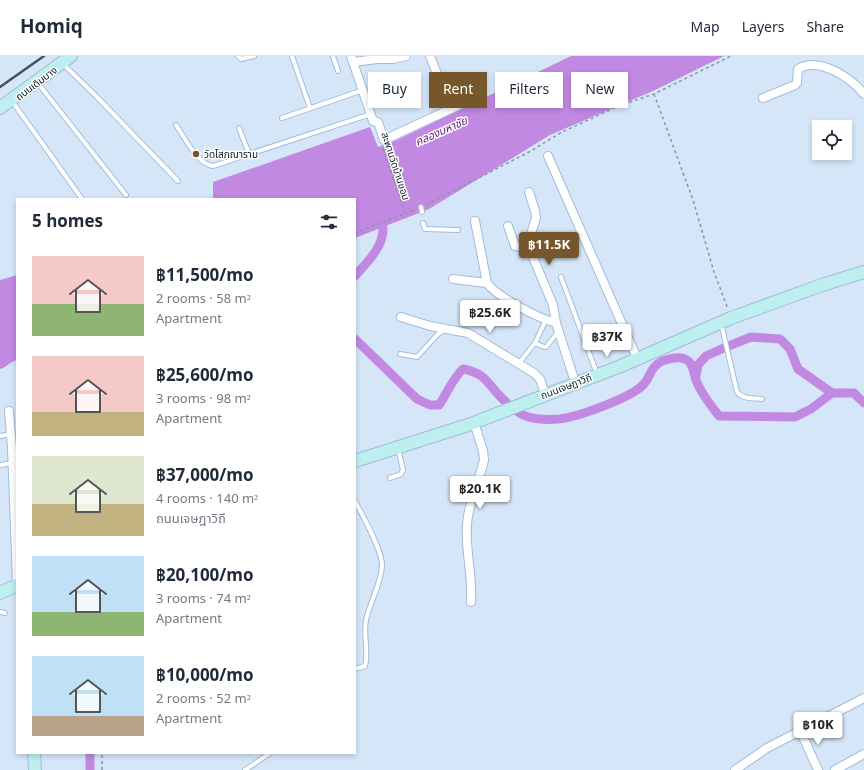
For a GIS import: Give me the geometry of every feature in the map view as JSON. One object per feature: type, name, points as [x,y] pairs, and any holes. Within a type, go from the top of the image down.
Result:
[{"type":"street","points":[[406,56],[393,59],[352,59],[364,90],[373,121],[378,122],[385,140],[454,108],[430,56]]},
{"type":"street","name":"ถนนเดิมบาง","points":[[0,108],[66,60]]},
{"type":"street","points":[[763,98],[795,86],[797,83],[798,69],[802,65],[813,63],[829,64],[856,84],[864,94]]},
{"type":"street","points":[[548,156],[637,358]]},
{"type":"street","points":[[529,192],[536,218],[530,237],[530,250],[553,305],[558,332],[575,382]]},
{"type":"street","points":[[476,221],[487,283],[492,290],[513,303],[556,323]]},
{"type":"street","points":[[508,226],[515,246],[530,250]]},
{"type":"street","name":"ถนนเจษฎาวิถี","points":[[356,461],[474,422],[637,358],[726,320],[822,285],[864,272]]},
{"type":"street","points":[[454,279],[487,283]]},
{"type":"street","points":[[401,317],[446,329],[468,333],[534,372],[540,379],[545,394]]},
{"type":"street","points":[[9,411],[12,434],[16,554]]},
{"type":"street","points":[[471,602],[472,588],[466,526],[484,460],[483,451],[474,422]]},
{"type":"street","points":[[0,593],[16,585]]},
{"type":"street","points":[[735,770],[767,748],[864,698]]},
{"type":"street","points":[[800,730],[818,770]]},
{"type":"street","points":[[34,754],[35,770]]},
{"type":"street","points":[[835,770],[864,754]]},
{"type":"lane","points":[[238,56],[241,59],[246,59],[254,56]]},
{"type":"lane","points":[[292,56],[310,108]]},
{"type":"lane","points":[[333,56],[338,71]]},
{"type":"lane","points":[[66,60],[96,96],[178,182]]},
{"type":"lane","points":[[36,82],[126,195]]},
{"type":"lane","points":[[282,118],[364,90]]},
{"type":"lane","points":[[12,100],[81,198]]},
{"type":"lane","points":[[176,125],[200,160],[206,165],[213,166],[371,114]]},
{"type":"lane","points":[[239,128],[249,154]]},
{"type":"lane","points":[[421,207],[422,212]]},
{"type":"lane","points":[[423,223],[426,229],[458,230]]},
{"type":"lane","points":[[561,277],[597,374]]},
{"type":"lane","points":[[726,320],[737,392],[739,396],[762,399]]},
{"type":"lane","points":[[519,363],[535,343],[544,324]]},
{"type":"lane","points":[[400,354],[417,357],[438,334],[446,329]]},
{"type":"lane","points":[[535,343],[544,347],[558,332]]},
{"type":"lane","points":[[0,436],[12,434]]},
{"type":"lane","points":[[390,478],[401,474],[402,470],[398,448]]},
{"type":"lane","points":[[0,465],[13,463]]},
{"type":"lane","points":[[356,503],[380,556],[382,566],[366,620],[365,630],[367,659],[364,666],[356,668]]},
{"type":"lane","points":[[0,612],[6,613]]},
{"type":"lane","points":[[245,770],[269,754]]},
{"type":"path","points":[[356,233],[440,199],[529,152],[562,132],[620,105],[654,94],[731,56]]},
{"type":"path","points":[[654,94],[692,200],[714,272],[726,320]]},
{"type":"path","name":"สะพานวัดบ้านขอม","points":[[383,148],[404,214]]},
{"type":"path","points":[[102,754],[102,770]]},
{"type":"water","name":"คลองมหาชัย","points":[[571,56],[724,56],[628,102],[628,72],[571,72],[571,108],[613,108],[550,135],[429,209],[356,238],[356,198],[213,198],[213,182],[370,127],[378,147],[397,140],[463,108],[487,108],[487,97],[495,93],[495,108],[563,108],[563,72],[538,72]]},
{"type":"water","points":[[16,275],[16,360],[0,369],[0,280]]},
{"type":"waterway","points":[[356,275],[378,248],[383,234],[383,227]]},
{"type":"waterway","points":[[696,375],[698,365],[706,356],[726,347],[751,337],[780,339],[790,349],[798,369],[832,393],[854,393],[864,403]]},
{"type":"waterway","points":[[356,340],[417,399],[430,405],[439,405],[456,377],[463,369],[478,374],[488,382],[506,402]]},
{"type":"waterway","points":[[517,411],[521,414],[537,419],[559,419],[578,415],[627,396],[646,382],[658,363],[664,360],[677,358],[683,358],[690,363],[700,390],[719,416],[795,417],[811,409],[832,393]]},
{"type":"waterway","points":[[90,754],[90,770]]},
{"type":"railway","points":[[0,87],[44,56]]},
{"type":"place","name":"วัดโสภณาราม","points":[[196,154]]}]
